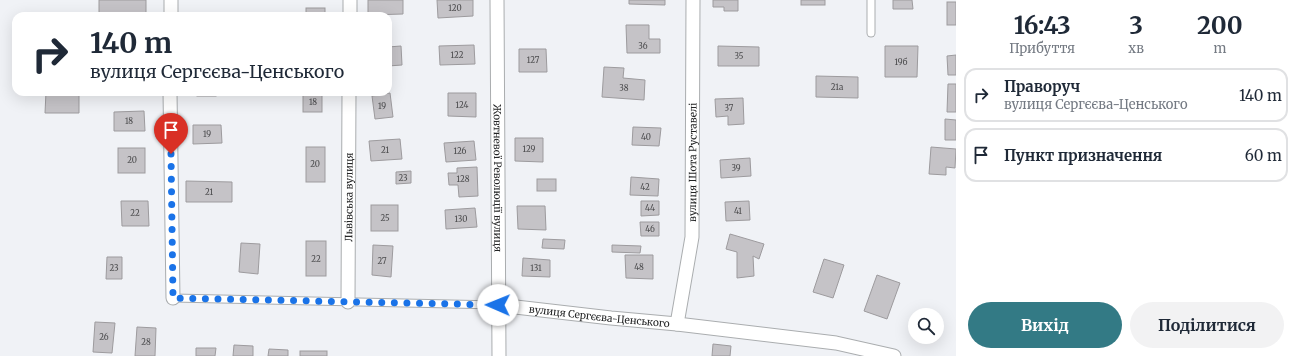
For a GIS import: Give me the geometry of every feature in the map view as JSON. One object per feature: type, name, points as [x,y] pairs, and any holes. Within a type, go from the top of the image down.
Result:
[{"type":"street","points":[[171,0],[171,12]]},
{"type":"street","points":[[350,0],[350,12]]},
{"type":"street","name":"Жовтневої Революції вулиця","points":[[497,0],[499,356]]},
{"type":"street","name":"вулиця Шота Руставелі","points":[[677,324],[692,237],[693,0]]},
{"type":"street","name":"вулиця Сергєєва-Ценського","points":[[170,96],[173,298]]},
{"type":"street","name":"Львівська вулиця","points":[[348,302],[350,96]]},
{"type":"street","name":"вулиця Сергєєва-Ценського","points":[[498,305],[836,343],[894,356]]},
{"type":"lane","points":[[871,0],[871,33]]},
{"type":"lane","name":"вулиця Сергєєва-Ценського","points":[[173,298],[498,305]]},
{"type":"building","points":[[99,0],[146,0],[146,12],[99,12]]},
{"type":"building","points":[[368,0],[403,0],[403,14],[392,14],[392,12],[368,12]]},
{"type":"building","points":[[437,0],[473,0],[473,16],[438,18]]},
{"type":"building","points":[[629,0],[665,0],[665,5],[629,4]]},
{"type":"building","points":[[713,0],[738,0],[738,11],[724,11],[724,7],[713,7]]},
{"type":"building","points":[[801,0],[825,0],[825,5],[801,5]]},
{"type":"building","points":[[893,0],[912,0],[913,9],[893,9]]},
{"type":"building","points":[[947,2],[956,2],[956,25],[947,25]]},
{"type":"building","points":[[306,8],[325,8],[325,12],[306,12]]},
{"type":"building","points":[[626,25],[649,25],[649,39],[660,39],[660,53],[627,53]]},
{"type":"building","points":[[474,45],[475,64],[440,65],[439,46]]},
{"type":"building","points":[[401,46],[402,65],[392,66],[392,47]]},
{"type":"building","points":[[718,46],[759,47],[759,66],[718,66]]},
{"type":"building","points":[[885,46],[918,46],[917,77],[885,77]]},
{"type":"building","points":[[519,49],[546,49],[547,72],[519,72]]},
{"type":"building","points":[[956,55],[956,75],[948,75],[947,56]]},
{"type":"building","points":[[604,67],[624,68],[623,78],[645,80],[644,100],[602,97]]},
{"type":"building","points":[[816,76],[858,77],[858,98],[816,97]]},
{"type":"building","points":[[948,84],[956,84],[956,112],[947,112]]},
{"type":"building","points":[[448,93],[476,93],[476,117],[448,116]]},
{"type":"building","points":[[46,96],[79,96],[79,113],[45,113]]},
{"type":"building","points":[[303,96],[322,96],[322,112],[303,112]]},
{"type":"building","points":[[372,96],[390,96],[393,117],[375,119]]},
{"type":"building","points":[[743,98],[744,124],[728,125],[728,116],[716,117],[715,99]]},
{"type":"building","points":[[144,111],[145,131],[114,131],[114,112]]},
{"type":"building","points":[[945,119],[956,120],[956,140],[945,140]]},
{"type":"building","points":[[193,125],[221,125],[222,143],[193,144]]},
{"type":"building","points":[[633,127],[661,128],[659,146],[632,145]]},
{"type":"building","points":[[515,138],[543,138],[543,162],[515,161]]},
{"type":"building","points":[[400,139],[402,159],[371,161],[369,141]]},
{"type":"building","points":[[474,141],[476,160],[446,162],[444,143]]},
{"type":"building","points":[[306,147],[325,147],[325,182],[306,182]]},
{"type":"building","points":[[931,147],[956,149],[955,168],[946,167],[946,175],[929,174]]},
{"type":"building","points":[[118,148],[145,148],[145,173],[118,173]]},
{"type":"building","points":[[750,158],[751,176],[721,178],[720,160]]},
{"type":"building","points":[[477,167],[478,196],[459,197],[458,185],[449,185],[448,173],[457,173],[457,168]]},
{"type":"building","points":[[411,171],[411,183],[396,184],[396,172]]},
{"type":"building","points":[[631,177],[659,179],[658,196],[630,195]]},
{"type":"building","points":[[537,179],[556,179],[556,191],[537,191]]},
{"type":"building","points":[[186,181],[232,182],[232,202],[186,202]]},
{"type":"building","points":[[121,201],[148,201],[149,226],[122,226]]},
{"type":"building","points":[[641,201],[659,201],[659,215],[641,216]]},
{"type":"building","points":[[749,201],[750,220],[726,221],[725,202]]},
{"type":"building","points":[[371,205],[398,205],[398,231],[371,231]]},
{"type":"building","points":[[517,206],[545,206],[546,230],[518,229]]},
{"type":"building","points":[[475,208],[477,227],[446,229],[445,210]]},
{"type":"building","points":[[640,222],[659,222],[659,236],[641,236]]},
{"type":"building","points":[[730,234],[764,244],[759,259],[753,256],[754,276],[737,278],[737,252],[726,249]]},
{"type":"building","points":[[543,239],[565,240],[564,249],[542,248]]},
{"type":"building","points":[[306,241],[326,241],[326,276],[306,276]]},
{"type":"building","points":[[241,243],[260,244],[258,274],[239,272]]},
{"type":"building","points":[[373,245],[393,246],[391,277],[372,275]]},
{"type":"building","points":[[612,245],[641,246],[640,253],[612,252]]},
{"type":"building","points":[[625,255],[653,255],[653,279],[626,278]]},
{"type":"building","points":[[107,257],[122,257],[122,279],[106,279]]},
{"type":"building","points":[[523,258],[550,260],[550,277],[522,276]]},
{"type":"building","points":[[824,259],[844,265],[833,298],[813,292]]},
{"type":"building","points":[[877,275],[900,283],[887,319],[864,311]]},
{"type":"building","points":[[95,322],[115,323],[112,353],[93,352]]},
{"type":"building","points":[[137,327],[156,328],[155,356],[135,356]]},
{"type":"building","points":[[713,344],[731,346],[730,356],[712,356]]},
{"type":"building","points":[[234,345],[253,346],[253,356],[233,356]]},
{"type":"building","points":[[196,348],[216,348],[215,356],[196,356]]},
{"type":"building","points":[[269,349],[288,350],[288,356],[268,356]]},
{"type":"building","points":[[300,351],[327,351],[327,356],[300,356]]},
{"type":"route","points":[[171,154],[173,298],[498,305]]}]
